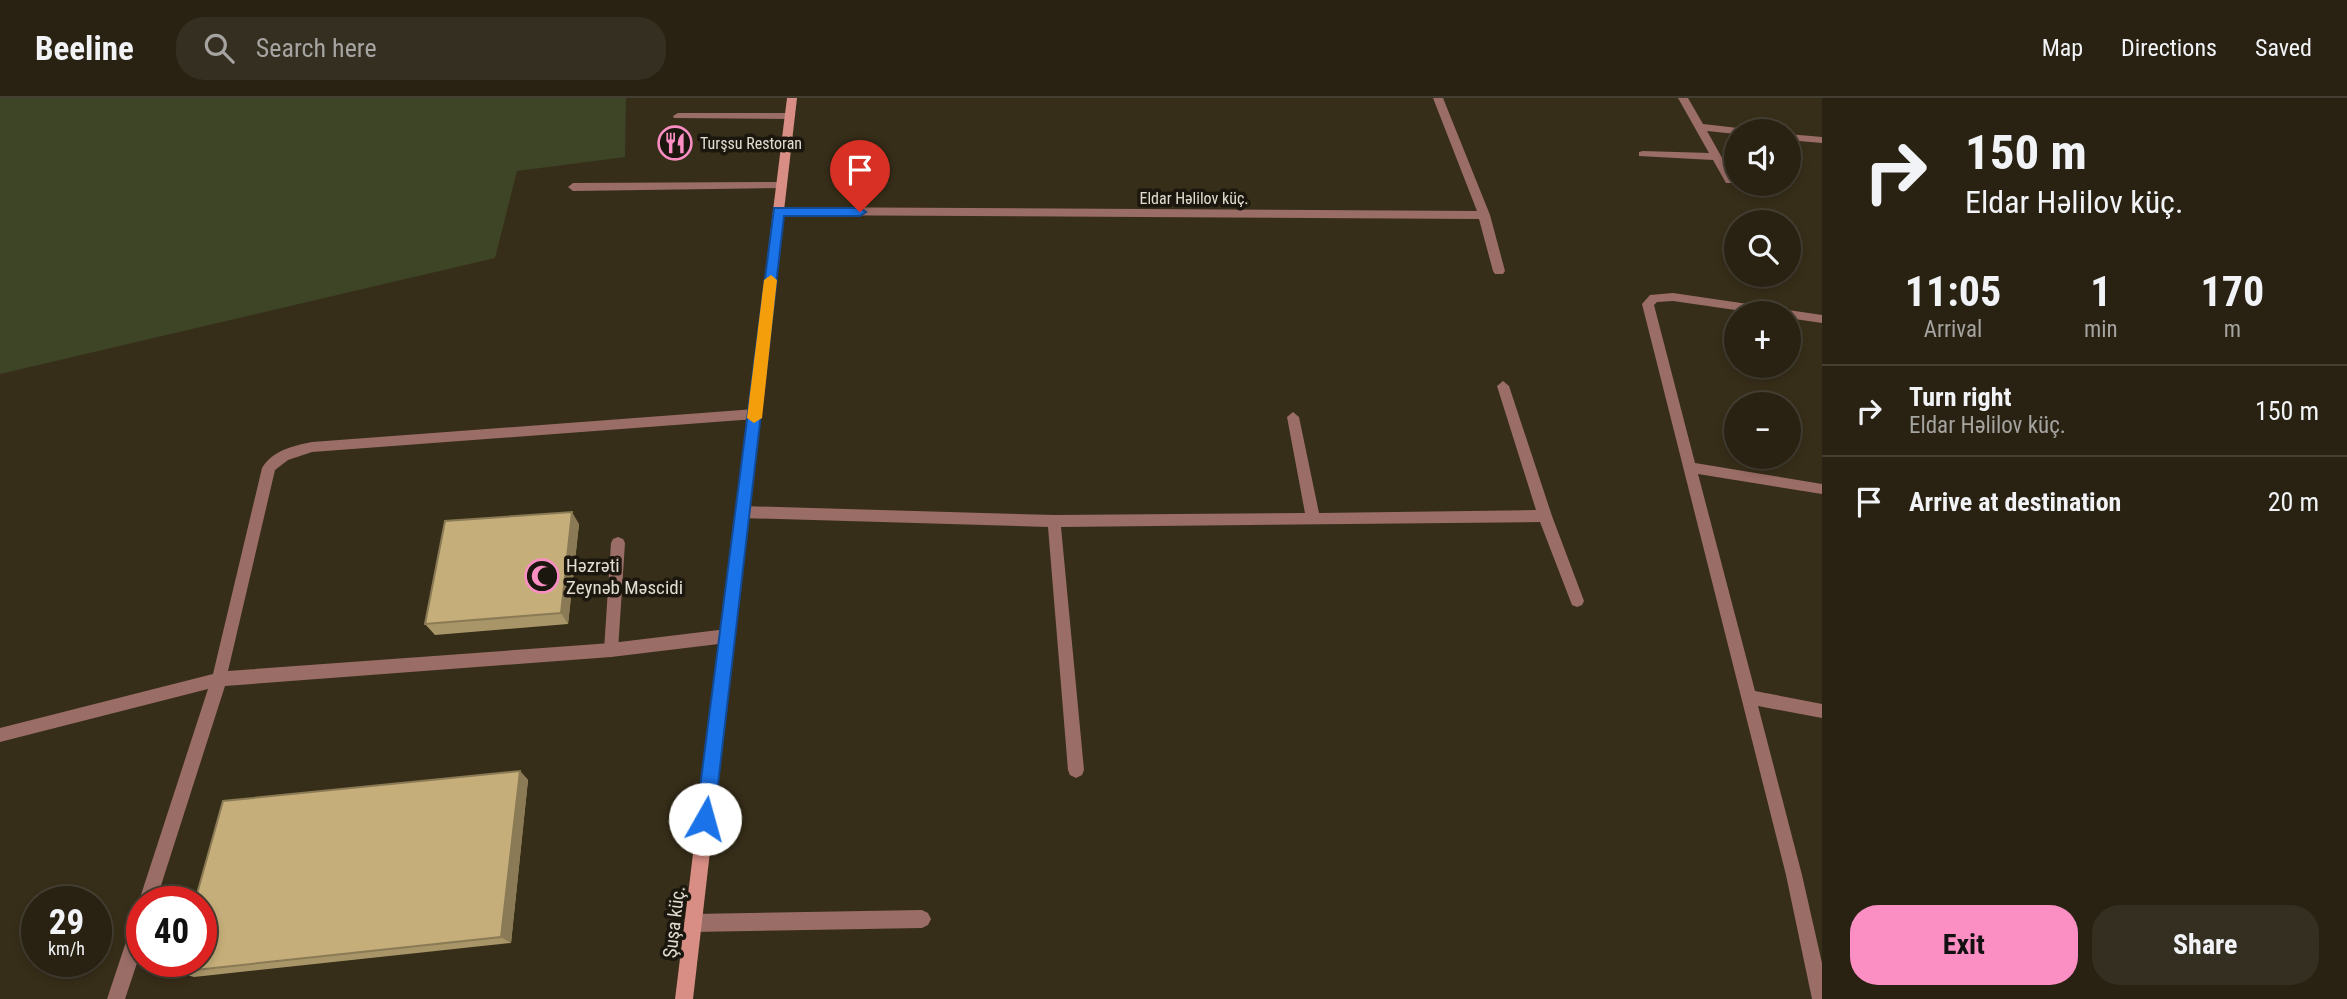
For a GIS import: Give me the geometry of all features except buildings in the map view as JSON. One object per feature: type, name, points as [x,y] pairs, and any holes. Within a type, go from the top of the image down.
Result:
[{"type":"street","name":"Şuşa küç.","points":[[684,999],[792,98]]},
{"type":"street","points":[[1438,98],[1483,215],[1499,271]]},
{"type":"street","points":[[1683,98],[1724,171]]},
{"type":"street","points":[[678,116],[790,116]]},
{"type":"street","points":[[1700,127],[1724,130]]},
{"type":"street","points":[[1801,138],[1822,140]]},
{"type":"street","points":[[1643,154],[1716,157]]},
{"type":"street","points":[[573,187],[782,186]]},
{"type":"street","name":"Eldar Həlilov küç.","points":[[779,211],[1483,215]]},
{"type":"street","points":[[1724,305],[1673,297],[1654,298],[1648,304],[1749,697],[1822,999]]},
{"type":"street","points":[[1801,316],[1822,319]]},
{"type":"street","points":[[1503,386],[1545,516],[1577,601]]},
{"type":"street","points":[[153,886],[219,679],[269,468],[275,460],[312,447],[755,414]]},
{"type":"street","points":[[1293,417],[1313,518]]},
{"type":"street","points":[[1690,467],[1822,489]]},
{"type":"street","points":[[742,512],[1054,521],[1545,516]]},
{"type":"street","points":[[1054,521],[1076,770]]},
{"type":"street","points":[[611,650],[618,543]]},
{"type":"street","points":[[0,735],[219,679],[611,650],[727,636]]},
{"type":"street","points":[[1749,697],[1822,711]]},
{"type":"street","points":[[693,923],[922,919]]},
{"type":"street","points":[[116,999],[126,969]]},
{"type":"green space","points":[[0,98],[626,98],[625,157],[517,171],[495,258],[0,374]]},
{"type":"slow traffic","points":[[754,418],[771,280]]},
{"type":"place","name":"Turşsu Restoran","points":[[675,143]]},
{"type":"place","name":"Həzrəti Zeynəb Məscidi","points":[[542,576]]},
{"type":"route","points":[[705,819],[779,211],[860,212]]}]
